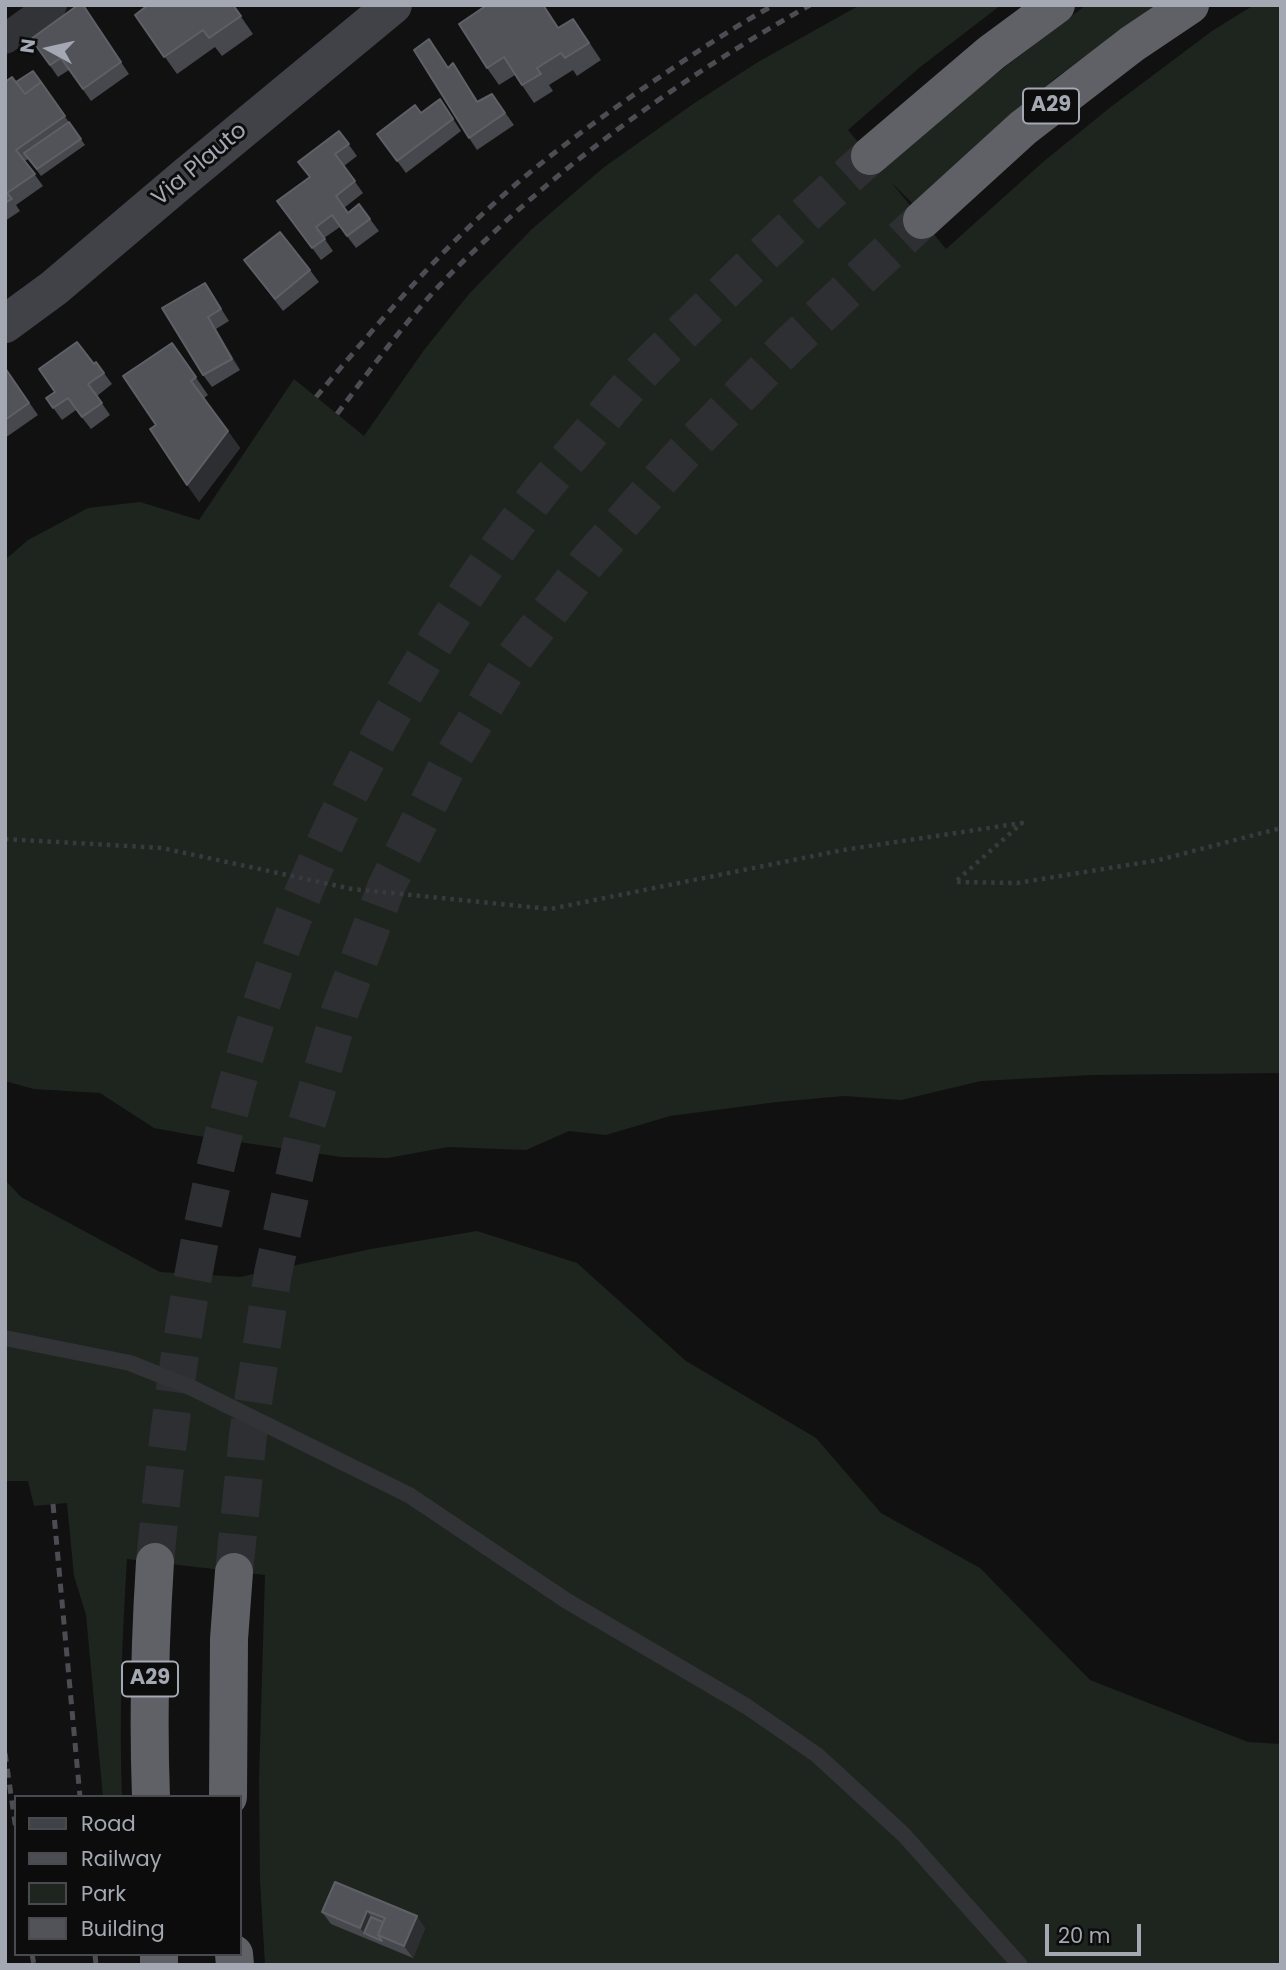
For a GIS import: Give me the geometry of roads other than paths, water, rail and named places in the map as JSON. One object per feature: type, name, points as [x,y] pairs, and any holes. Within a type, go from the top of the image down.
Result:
[{"type":"highway","points":[[870,156],[991,53],[1056,5]]},
{"type":"highway","name":"A29","points":[[922,220],[1034,120],[1132,44],[1189,5]]},
{"type":"highway","name":"A29","points":[[151,1795],[149,1700],[155,1562]]},
{"type":"highway","points":[[228,1795],[229,1639],[234,1572]]},
{"type":"main road","name":"Via Plauto","points":[[5,324],[54,288],[393,5]]},
{"type":"street","points":[[5,39],[52,5]]},
{"type":"lane","points":[[5,1338],[130,1363],[190,1387],[409,1495],[567,1601],[746,1706],[817,1755],[904,1835],[1020,1965]]},
{"type":"tunnel","points":[[155,1562],[183,1337],[211,1188],[229,1115],[249,1042],[296,909],[353,786],[419,667],[494,554],[547,483],[651,363],[870,156]]},
{"type":"tunnel","points":[[234,1572],[248,1435],[273,1273],[304,1133],[340,1011],[387,885],[446,769],[511,662],[589,560],[679,458],[789,345],[922,220]]},
{"type":"railway","points":[[316,397],[429,268],[511,188],[624,101],[774,5]]},
{"type":"railway","points":[[337,414],[399,332],[439,286],[543,188],[653,104],[730,52],[810,5]]},
{"type":"railway","points":[[53,1504],[80,1795]]},
{"type":"railway","points":[[5,1753],[14,1816]]},
{"type":"railway","points":[[32,1956],[34,1965]]},
{"type":"railway","points":[[95,1956],[96,1965]]}]
